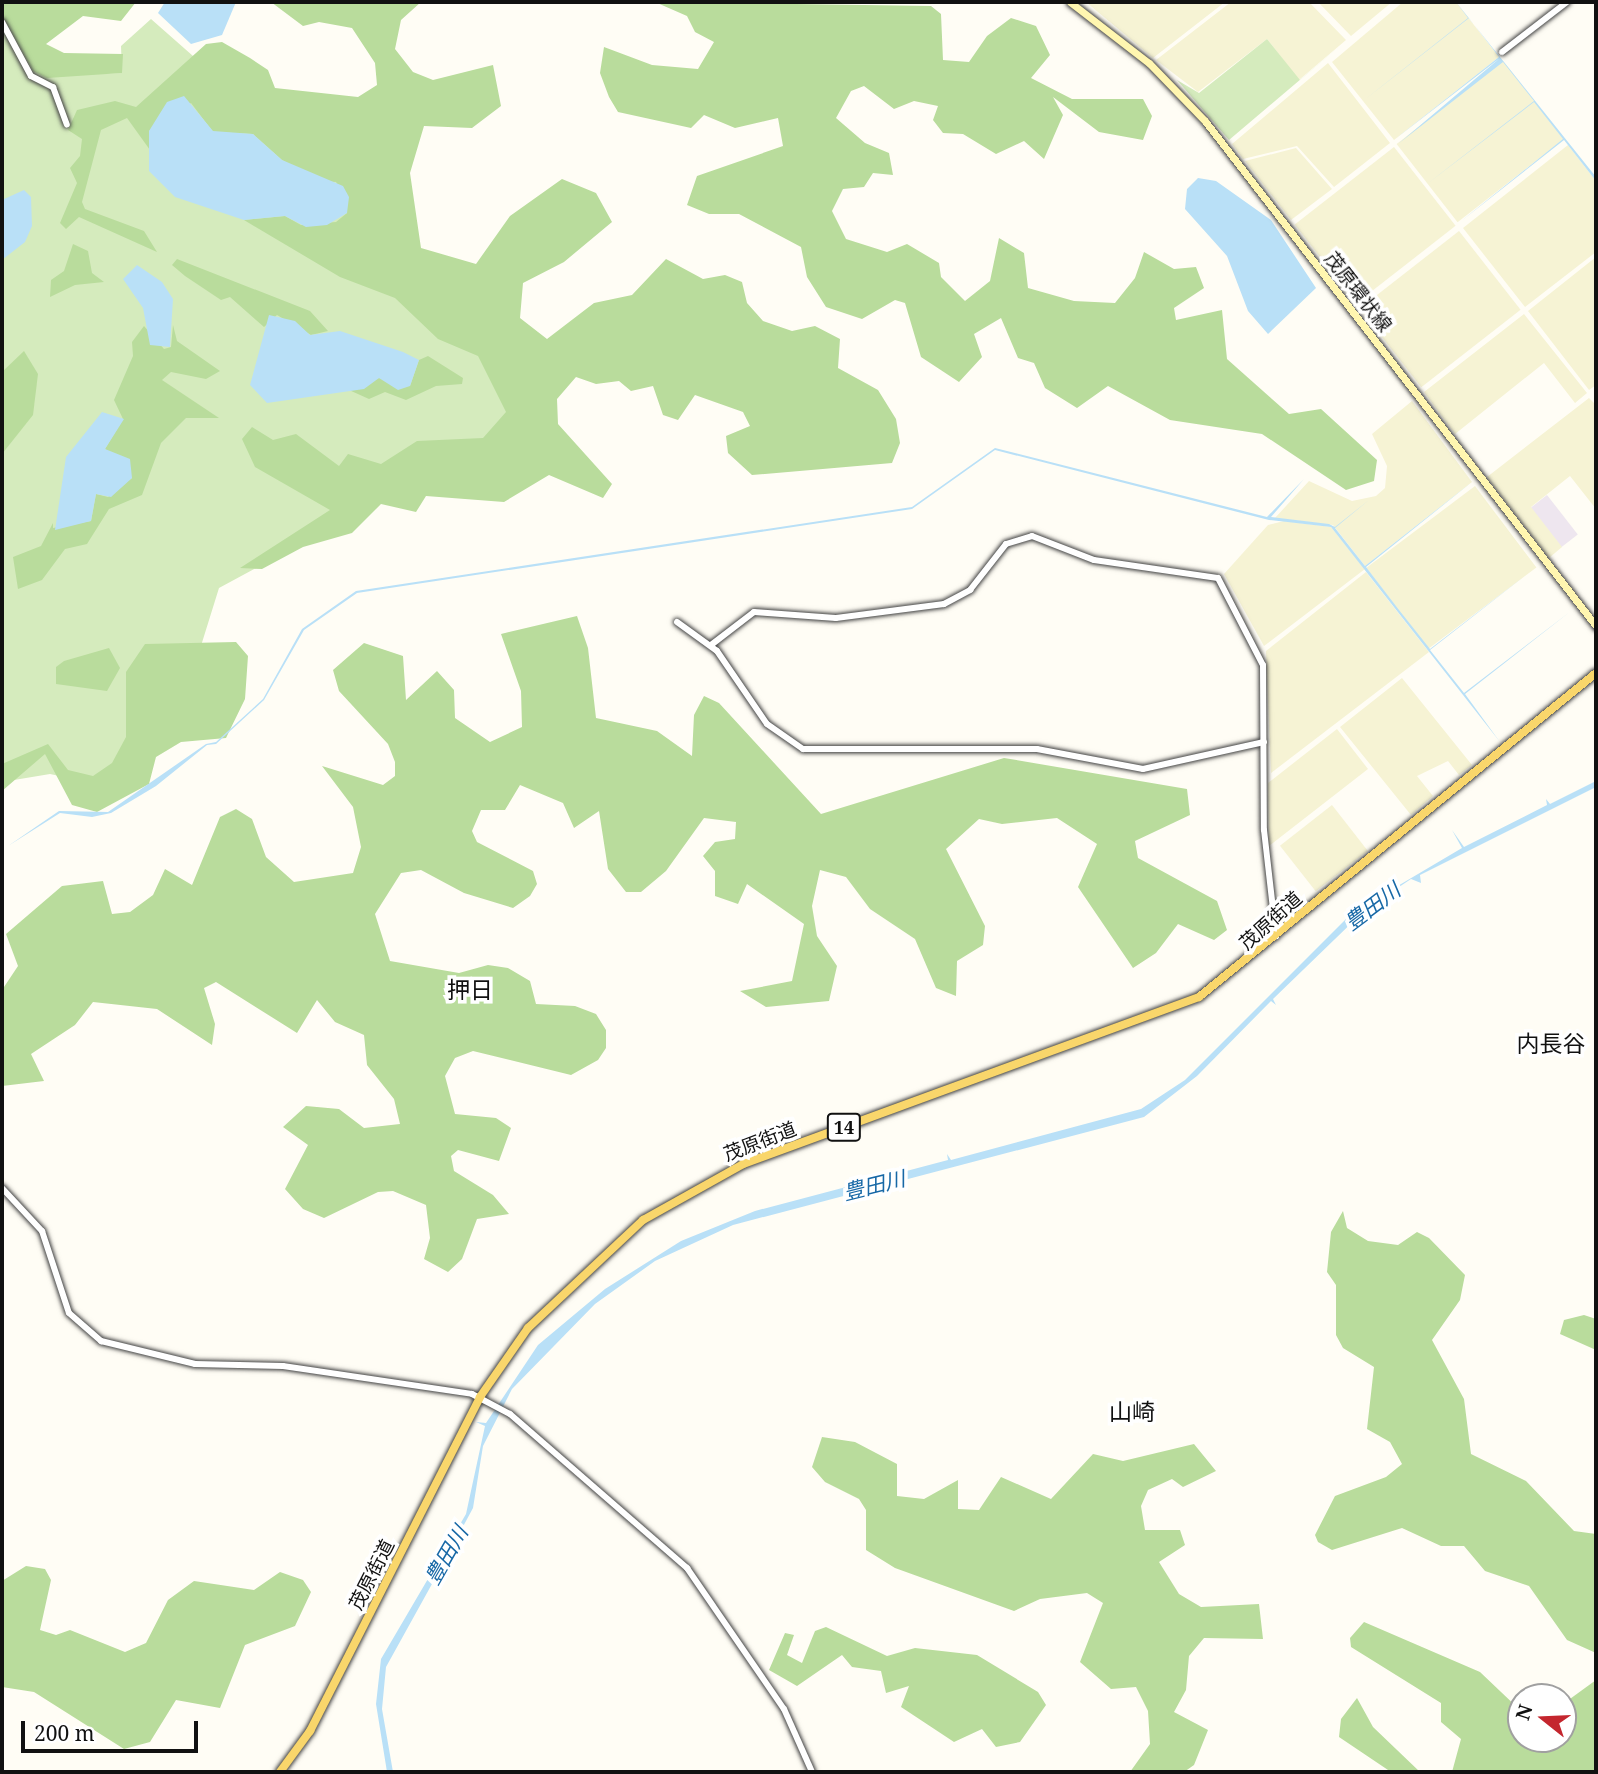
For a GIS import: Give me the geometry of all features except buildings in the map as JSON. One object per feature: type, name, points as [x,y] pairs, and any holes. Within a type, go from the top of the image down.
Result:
[{"type":"main road","name":"茂原環状線","points":[[1070,2],[1149,63],[1205,121],[1596,626]]},
{"type":"main road","name":"茂原街道","points":[[280,1772],[310,1731],[484,1398],[528,1328],[596,1261],[643,1220],[704,1181],[1174,1008],[1226,981],[1276,936],[1596,673]]},
{"type":"street","points":[[1502,51],[1567,2]]},
{"type":"street","points":[[2,22],[31,76],[53,87],[67,125]]},
{"type":"street","points":[[710,645],[754,612],[836,618],[944,604],[970,590],[1006,544],[1046,538],[1094,560],[1218,578],[1260,653],[1264,830],[1276,936]]},
{"type":"street","points":[[677,622],[710,645],[736,671],[767,724],[803,749],[1037,749],[1143,769],[1264,741]]},
{"type":"street","points":[[2,1188],[35,1218],[69,1313],[101,1341],[187,1363],[283,1366],[484,1398],[510,1414],[687,1568],[784,1709],[812,1772]]},
{"type":"shaded area","points":[[1086,2],[1225,2],[1153,58]]},
{"type":"shaded area","points":[[1231,2],[1309,2],[1346,40],[1299,80],[1267,39],[1198,92],[1156,60]]},
{"type":"shaded area","points":[[1318,2],[1392,2],[1351,36]]},
{"type":"shaded area","points":[[1403,2],[1456,2],[1499,57],[1394,140],[1332,62]]},
{"type":"shaded area","points":[[1503,61],[1564,139],[1458,222],[1397,144]]},
{"type":"shaded area","points":[[1328,63],[1390,143],[1334,187],[1297,146],[1243,159],[1232,144]]},
{"type":"shaded area","points":[[1568,145],[1596,181],[1596,252],[1525,307],[1463,228]]},
{"type":"shaded area","points":[[1394,147],[1456,226],[1356,303],[1295,225]]},
{"type":"shaded area","points":[[1296,148],[1332,189],[1291,220],[1245,161]]},
{"type":"shaded area","points":[[1459,231],[1521,310],[1421,387],[1360,309]]},
{"type":"shaded area","points":[[1596,257],[1596,385],[1589,390],[1528,311]]},
{"type":"shaded area","points":[[1524,314],[1587,393],[1575,403],[1544,363],[1455,434],[1424,392]]},
{"type":"shaded area","points":[[1589,398],[1596,405],[1596,509],[1570,476],[1531,507],[1562,547],[1549,558],[1487,477]]},
{"type":"shaded area","points":[[1412,401],[1472,482],[1365,566],[1333,525],[1275,518],[1309,481],[1352,501],[1376,496],[1385,488],[1387,466],[1372,434]]},
{"type":"shaded area","points":[[1475,486],[1536,567],[1428,649],[1366,568]]},
{"type":"shaded area","points":[[1547,495],[1578,534],[1561,547],[1530,508]]},
{"type":"shaded area","points":[[1284,521],[1331,527],[1365,569],[1264,646],[1224,574],[1268,525]]},
{"type":"shaded area","points":[[1366,572],[1429,652],[1271,773],[1266,651]]},
{"type":"shaded area","points":[[1402,678],[1472,765],[1459,775],[1448,761],[1417,776],[1433,796],[1411,815],[1340,727]]},
{"type":"shaded area","points":[[1337,729],[1368,769],[1269,846],[1268,783]]},
{"type":"shaded area","points":[[1332,805],[1368,851],[1316,891],[1280,846]]},
{"type":"green space","points":[[2,2],[61,75],[122,73],[121,46],[151,19],[336,182],[483,349],[516,417],[490,442],[219,588],[200,649],[97,784],[50,774],[2,782]]},
{"type":"green space","points":[[2,2],[136,2],[121,21],[83,16],[46,44],[64,53],[123,54],[122,73],[47,78],[33,71],[2,15]]},
{"type":"green space","points":[[271,2],[421,2],[401,20],[395,49],[413,72],[433,80],[493,65],[501,106],[472,128],[424,126],[410,173],[421,248],[476,264],[510,216],[562,179],[596,193],[612,222],[564,262],[523,283],[520,318],[547,339],[594,303],[632,295],[666,259],[703,279],[725,275],[742,282],[747,303],[763,321],[792,331],[815,326],[840,339],[838,368],[878,390],[896,419],[900,443],[892,463],[752,475],[728,453],[726,436],[750,426],[743,412],[695,395],[678,420],[663,415],[653,386],[631,391],[619,381],[596,384],[576,377],[557,399],[558,424],[612,484],[603,498],[549,475],[504,502],[426,496],[416,512],[381,504],[352,533],[303,547],[262,569],[240,568],[330,510],[255,467],[242,439],[252,427],[273,440],[296,434],[339,466],[348,454],[381,464],[417,441],[483,438],[506,412],[478,356],[438,339],[395,298],[340,277],[244,220],[285,216],[301,225],[336,222],[347,213],[336,182],[320,181],[282,160],[253,134],[213,132],[191,103],[149,131],[150,150],[127,118],[101,130],[82,202],[85,209],[144,231],[157,252],[79,217],[66,229],[60,223],[77,183],[70,168],[80,156],[82,139],[68,130],[77,110],[115,101],[136,107],[206,44],[222,42],[250,58],[268,70],[275,88],[358,97],[377,85],[375,63],[352,28],[319,22],[303,26]]},
{"type":"green space","points":[[655,2],[931,6],[941,14],[943,60],[969,62],[987,36],[1011,18],[1036,26],[1050,55],[1031,78],[1072,99],[1143,99],[1152,116],[1143,140],[1099,132],[1053,97],[1063,115],[1044,159],[1024,141],[996,154],[963,134],[943,133],[933,120],[938,106],[914,101],[894,109],[864,86],[851,91],[836,118],[865,143],[889,153],[893,175],[873,173],[864,187],[843,189],[832,211],[846,239],[887,252],[907,244],[939,263],[941,277],[965,301],[990,281],[999,238],[1024,253],[1028,288],[1074,301],[1115,303],[1135,278],[1144,252],[1174,269],[1196,267],[1204,288],[1174,308],[1176,320],[1222,310],[1227,359],[1289,414],[1321,409],[1377,460],[1374,481],[1346,490],[1262,434],[1170,420],[1108,386],[1077,408],[1045,388],[1034,363],[1018,358],[1001,318],[974,334],[982,357],[959,382],[921,357],[905,303],[895,300],[862,319],[826,307],[807,277],[801,247],[739,214],[709,214],[687,205],[697,176],[783,146],[778,118],[735,128],[704,115],[691,128],[618,112],[609,97],[600,73],[604,47],[652,65],[698,69],[714,42],[695,32],[687,16]]},
{"type":"green space","points":[[1267,39],[1300,80],[1229,140],[1177,80],[1199,93]]},
{"type":"green space","points":[[73,244],[88,251],[92,273],[104,282],[75,285],[50,297],[51,280],[64,271]]},
{"type":"green space","points":[[177,259],[310,311],[328,331],[311,335],[277,315],[264,327],[230,297],[221,300],[185,276],[172,265]]},
{"type":"green space","points":[[173,325],[177,341],[220,371],[206,379],[171,372],[162,380],[219,418],[186,418],[161,443],[142,495],[109,509],[87,544],[65,549],[42,580],[18,589],[13,557],[41,546],[53,523],[53,528],[91,521],[96,494],[108,497],[132,478],[105,449],[123,419],[114,400],[133,356],[132,342],[144,326],[164,349],[171,347]]},
{"type":"green space","points":[[24,351],[38,374],[33,415],[2,454],[2,372]]},
{"type":"green space","points":[[428,356],[463,378],[462,384],[436,386],[406,400],[385,392],[369,399],[349,390],[379,378],[410,386],[419,360]]},
{"type":"green space","points":[[577,616],[588,648],[596,718],[657,731],[692,756],[694,715],[704,696],[719,703],[821,814],[1004,758],[1187,789],[1190,815],[1135,841],[1138,858],[1217,901],[1227,930],[1214,940],[1178,924],[1156,953],[1133,968],[1078,887],[1097,844],[1057,818],[1002,824],[979,819],[946,849],[985,926],[983,945],[957,961],[956,996],[936,988],[915,939],[870,909],[846,877],[820,870],[812,906],[817,936],[837,966],[829,1001],[766,1007],[740,991],[792,981],[804,924],[747,884],[738,904],[715,896],[715,871],[703,856],[715,842],[735,839],[736,822],[704,818],[666,871],[641,892],[626,892],[608,869],[599,811],[574,828],[563,803],[520,785],[505,810],[481,810],[472,831],[477,842],[533,871],[537,884],[530,896],[513,908],[464,893],[421,870],[401,873],[375,914],[390,961],[459,973],[488,965],[508,968],[530,981],[536,1004],[575,1006],[596,1014],[606,1030],[606,1048],[598,1060],[571,1075],[473,1051],[455,1058],[445,1076],[455,1114],[496,1118],[511,1128],[499,1161],[458,1150],[451,1156],[454,1171],[493,1195],[509,1214],[477,1219],[462,1259],[448,1272],[424,1259],[430,1238],[426,1205],[393,1191],[378,1192],[324,1218],[303,1209],[285,1189],[308,1145],[283,1127],[306,1106],[339,1109],[364,1128],[400,1124],[394,1099],[367,1065],[364,1035],[335,1022],[317,1000],[297,1033],[216,982],[204,988],[215,1024],[212,1045],[157,1009],[93,1002],[75,1025],[31,1054],[44,1081],[2,1086],[2,990],[18,966],[6,934],[62,886],[103,881],[112,914],[130,912],[153,895],[165,869],[192,885],[220,817],[236,809],[252,819],[266,857],[294,882],[353,873],[361,847],[353,807],[322,766],[383,785],[395,776],[395,762],[388,744],[339,691],[333,670],[364,643],[403,656],[406,700],[437,671],[454,690],[455,718],[490,742],[522,727],[521,691],[501,634]]},
{"type":"green space","points":[[236,642],[248,656],[245,699],[226,738],[181,742],[156,757],[149,784],[97,812],[72,805],[45,754],[2,791],[2,764],[48,744],[68,770],[93,776],[112,763],[126,737],[126,672],[145,644]]},
{"type":"green space","points":[[109,648],[120,668],[107,691],[56,684],[56,667],[64,661]]},
{"type":"green space","points":[[1343,1211],[1347,1228],[1368,1241],[1398,1245],[1417,1232],[1429,1238],[1465,1275],[1460,1300],[1432,1340],[1464,1399],[1471,1454],[1526,1481],[1574,1531],[1596,1534],[1596,1653],[1567,1640],[1529,1586],[1485,1571],[1464,1546],[1441,1546],[1402,1528],[1332,1550],[1318,1542],[1315,1535],[1335,1496],[1386,1477],[1402,1464],[1390,1442],[1367,1429],[1374,1367],[1343,1348],[1336,1335],[1336,1285],[1327,1272],[1331,1232]]},
{"type":"green space","points":[[1584,1315],[1596,1319],[1596,1350],[1560,1334],[1564,1320]]},
{"type":"green space","points":[[822,1437],[855,1442],[897,1464],[897,1496],[924,1499],[958,1480],[958,1509],[979,1510],[1001,1477],[1051,1499],[1093,1454],[1123,1461],[1194,1444],[1216,1471],[1183,1487],[1172,1479],[1148,1490],[1141,1506],[1145,1530],[1180,1530],[1185,1545],[1159,1562],[1179,1594],[1201,1607],[1259,1604],[1263,1639],[1204,1638],[1189,1656],[1186,1690],[1174,1712],[1208,1730],[1194,1765],[1184,1772],[1130,1772],[1150,1744],[1148,1711],[1136,1687],[1111,1689],[1080,1662],[1103,1603],[1087,1593],[1040,1599],[1014,1611],[895,1568],[866,1550],[866,1510],[859,1499],[825,1482],[812,1467]]},
{"type":"green space","points":[[26,1566],[45,1569],[51,1580],[40,1630],[56,1635],[70,1630],[125,1652],[146,1643],[168,1600],[194,1581],[254,1590],[280,1572],[303,1580],[311,1592],[295,1626],[245,1645],[220,1708],[176,1700],[150,1742],[124,1749],[34,1692],[2,1687],[2,1581]]},
{"type":"green space","points":[[1364,1622],[1480,1672],[1507,1698],[1507,1753],[1577,1753],[1577,1694],[1596,1680],[1596,1772],[1452,1772],[1461,1739],[1441,1722],[1441,1703],[1351,1647],[1350,1638]]},
{"type":"green space","points":[[826,1627],[887,1656],[915,1648],[977,1655],[1038,1692],[1046,1705],[1020,1742],[996,1747],[982,1729],[954,1742],[901,1707],[909,1686],[886,1693],[881,1671],[852,1667],[842,1655],[797,1686],[769,1670],[785,1633],[794,1635],[787,1655],[802,1663],[815,1631]]},
{"type":"green space","points":[[1357,1698],[1373,1727],[1420,1772],[1391,1772],[1339,1737],[1341,1719]]},
{"type":"water","points":[[165,2],[236,2],[222,35],[191,44],[158,13]]},
{"type":"water","points":[[1456,2],[1469,18],[1363,101],[1468,18]]},
{"type":"water","points":[[1474,25],[1596,177],[1596,181],[1564,140],[1460,222],[1563,139],[1534,102],[1427,184],[1534,101],[1503,62],[1398,144],[1500,58],[1394,140],[1499,57]]},
{"type":"water","points":[[184,96],[213,131],[253,134],[282,160],[343,186],[349,197],[347,213],[327,225],[306,227],[285,216],[244,220],[175,197],[149,171],[149,131],[167,102]]},
{"type":"water","points":[[1198,178],[1216,181],[1271,220],[1316,288],[1268,334],[1248,311],[1227,256],[1185,209],[1187,189]]},
{"type":"water","points":[[24,190],[31,197],[32,226],[25,242],[2,260],[2,200]]},
{"type":"water","points":[[137,265],[162,282],[173,299],[170,347],[150,345],[143,308],[123,279]]},
{"type":"water","points":[[269,315],[295,321],[310,335],[340,331],[419,360],[410,386],[398,390],[379,378],[364,389],[267,403],[250,385]]},
{"type":"water","points":[[102,412],[124,419],[105,449],[130,459],[132,478],[111,497],[96,494],[91,521],[55,530],[66,457]]},
{"type":"water","points":[[995,448],[1267,517],[1304,479],[1271,517],[1335,527],[1369,500],[1335,528],[1365,566],[1472,482],[1366,567],[1430,649],[1535,568],[1430,650],[1464,693],[1571,611],[1465,694],[1500,742],[1331,527],[1269,520],[995,450],[912,509],[357,593],[304,630],[264,700],[216,744],[207,745],[156,786],[111,813],[92,817],[60,813],[8,846],[59,811],[108,812],[206,744],[216,742],[263,699],[302,629],[356,591],[912,507]]},
{"type":"water","name":"豊田川","points":[[1596,781],[1596,787],[1420,875],[1421,883],[1411,879],[1366,909],[1273,999],[1276,1005],[1271,1001],[1197,1076],[1144,1117],[733,1225],[655,1261],[595,1304],[512,1389],[483,1446],[473,1508],[459,1534],[464,1538],[458,1537],[386,1667],[382,1709],[393,1772],[387,1772],[376,1704],[381,1659],[466,1514],[485,1426],[476,1422],[486,1423],[538,1345],[605,1289],[681,1241],[755,1211],[948,1160],[947,1154],[951,1160],[1141,1109],[1185,1080],[1352,913],[1462,848],[1452,830],[1464,847],[1547,805],[1546,799],[1550,804]]},
{"type":"district","name":"押日","points":[[470,989]]},
{"type":"district","name":"内長谷","points":[[1551,1043]]},
{"type":"district","name":"山崎","points":[[1132,1411]]}]
